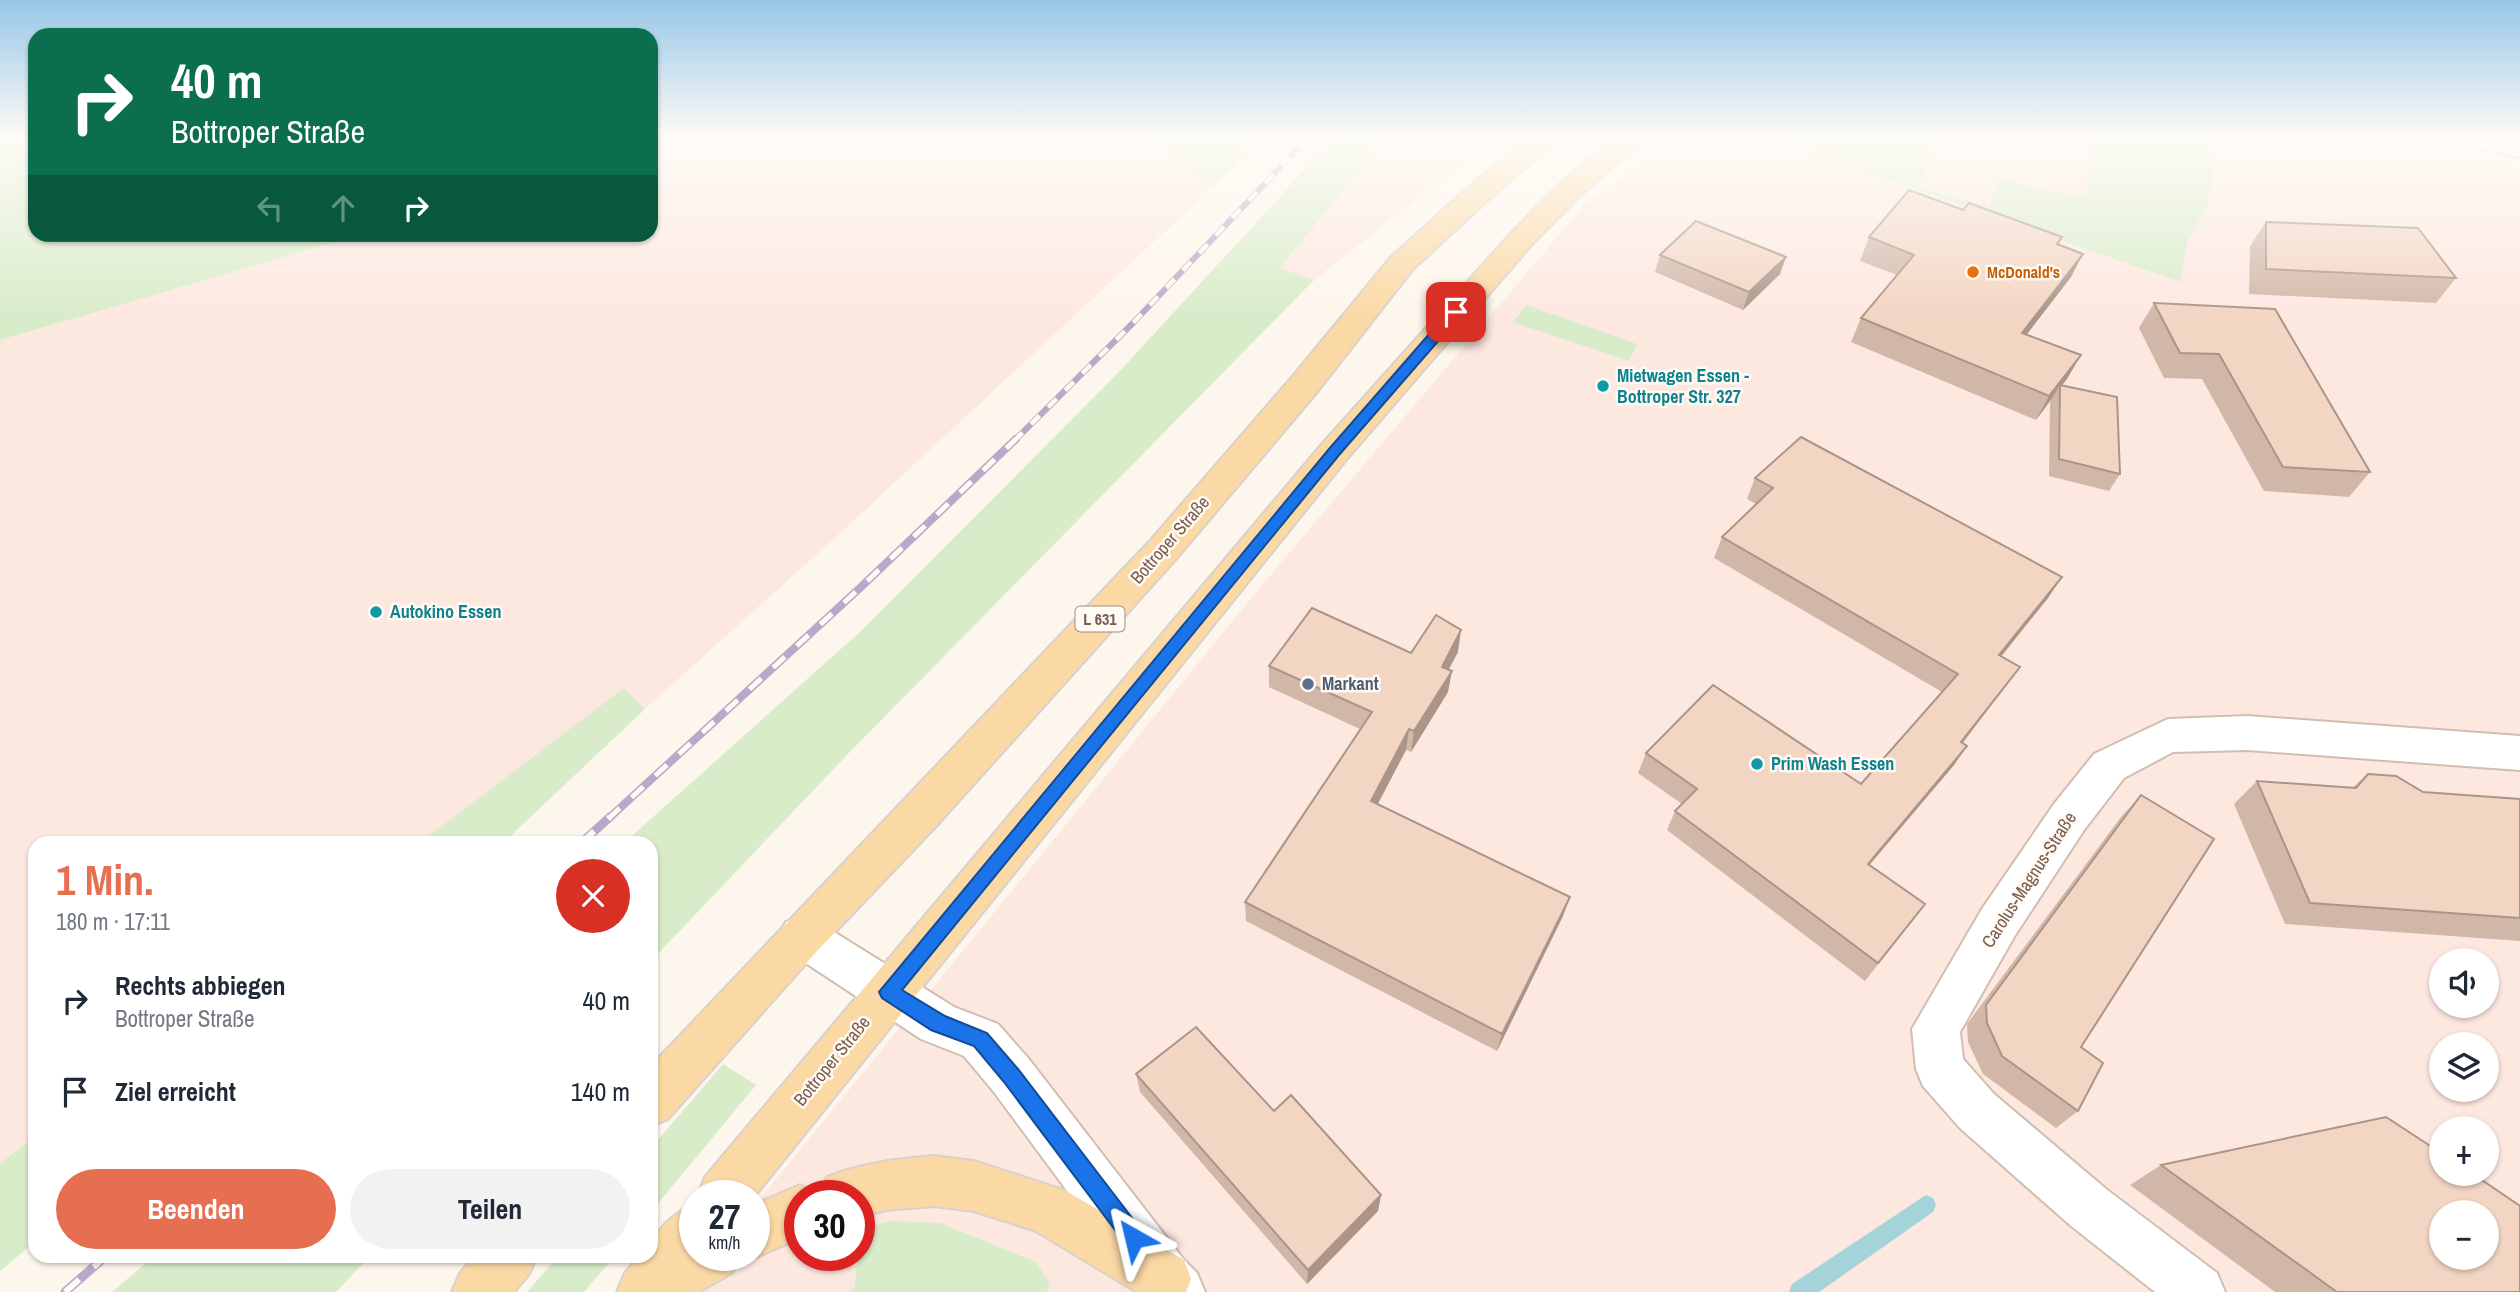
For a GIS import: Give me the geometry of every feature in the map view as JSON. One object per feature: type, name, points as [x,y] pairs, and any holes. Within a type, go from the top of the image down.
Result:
[{"type":"main road","name":"Bottroper Straße","points":[[658,1094],[802,936],[923,811],[1163,550],[1305,384],[1402,263],[1473,198]]},
{"type":"main road","name":"Bottroper Straße","points":[[735,1180],[1334,452],[1523,237],[1562,198]]},
{"type":"main road","points":[[875,1188],[934,1181],[974,1186],[1048,1209],[1171,1285]]},
{"type":"main road","points":[[645,1292],[679,1250]]},
{"type":"main road","points":[[479,1292],[505,1263]]},
{"type":"main road","points":[[645,1292],[684,1271]]},
{"type":"street","name":"Carolus-Magnus-Straße","points":[[2198,1292],[2088,1207],[1977,1111],[1940,1069],[1936,1029],[1998,923],[2070,817],[2109,766],[2168,736],[2247,733],[2520,753]]},
{"type":"street","points":[[802,936],[938,1023],[981,1040],[1011,1075],[1171,1285]]},
{"type":"shaded area","name":"Autokino Essen","points":[[658,198],[1201,198],[837,536],[645,709],[624,689],[428,836],[28,836],[28,1142],[0,1163],[0,340],[335,242],[658,242]]},
{"type":"shaded area","points":[[1336,198],[1418,198],[1314,280],[1280,268]]},
{"type":"shaded area","points":[[1593,198],[2520,198],[2520,1292],[690,1292],[704,1271],[770,1271],[770,1186],[1262,585],[1584,205]]},
{"type":"green space","points":[[0,198],[28,198],[28,242],[335,242],[0,340]]},
{"type":"green space","points":[[1279,198],[1336,198],[1280,268],[1314,280],[845,757],[658,954],[658,836],[632,836],[861,631],[1118,373]]},
{"type":"green space","points":[[1942,198],[1960,198],[1990,206],[1992,198],[2209,198],[2188,240],[2180,282]]},
{"type":"green space","points":[[1527,305],[1637,344],[1629,361],[1512,322]]},
{"type":"green space","points":[[624,688],[645,709],[510,836],[428,836]]},
{"type":"green space","points":[[723,1064],[756,1085],[658,1204],[658,1140]]},
{"type":"green space","points":[[28,1142],[28,1248],[0,1271],[0,1163]]},
{"type":"green space","points":[[891,1221],[940,1223],[1036,1262],[1050,1284],[1047,1292],[849,1292],[855,1287],[856,1271],[875,1271],[875,1225]]},
{"type":"green space","points":[[146,1263],[363,1263],[336,1292],[112,1292]]},
{"type":"green space","points":[[552,1263],[609,1263],[584,1292],[527,1292]]},
{"type":"building","points":[[1902,198],[1931,198],[1963,210],[1969,203],[2062,237],[2057,244],[2083,254],[2022,333],[2081,355],[2049,396],[1861,318],[1914,255],[1869,237]]},
{"type":"building","points":[[1696,221],[1786,257],[1749,292],[1660,255]]},
{"type":"building","points":[[2266,222],[2418,228],[2456,278],[2266,269]]},
{"type":"building","points":[[2154,303],[2275,309],[2370,472],[2283,467],[2219,354],[2180,353]]},
{"type":"building","points":[[2060,385],[2117,397],[2120,474],[2059,459]]},
{"type":"building","points":[[1801,437],[2062,577],[1999,655],[2020,667],[1961,742],[1967,746],[1868,864],[1925,904],[1878,963],[1675,811],[1697,789],[1646,753],[1713,685],[1861,784],[1958,674],[1722,537],[1773,488],[1755,478]]},
{"type":"building","points":[[1312,608],[1411,653],[1436,615],[1461,630],[1442,667],[1452,671],[1414,731],[1409,729],[1371,801],[1570,897],[1502,1034],[1245,902],[1372,712],[1269,666]]},
{"type":"building","points":[[2368,774],[2396,776],[2423,792],[2520,799],[2520,918],[2310,903],[2257,781],[2356,788]]},
{"type":"building","points":[[2141,795],[2214,839],[2081,1047],[2103,1063],[2078,1111],[2002,1056],[1987,1023],[1986,1005]]},
{"type":"building","points":[[1196,1027],[1274,1111],[1291,1095],[1381,1195],[1308,1270],[1136,1074]]},
{"type":"building","points":[[2386,1117],[2429,1145],[2429,1186],[2491,1186],[2520,1206],[2520,1292],[2337,1292],[2161,1165]]},
{"type":"waterway","points":[[1800,1292],[1926,1205]]},
{"type":"railway","points":[[1014,441],[1134,322],[1251,198]]},
{"type":"railway","points":[[608,819],[861,587],[1016,439]]},
{"type":"railway","points":[[589,836],[610,817]]},
{"type":"railway","points":[[65,1292],[98,1263]]},
{"type":"place","name":"McDonald's","points":[[1973,272]]},
{"type":"place","name":"Mietwagen Essen - Bottroper Str. 327","points":[[1603,386]]},
{"type":"place","name":"Autokino Essen","points":[[376,612]]},
{"type":"place","name":"Markant","points":[[1308,684]]},
{"type":"place","name":"Prim Wash Essen","points":[[1757,764]]},
{"type":"route","points":[[1134,1238],[1011,1075],[981,1040],[938,1023],[889,992],[1334,452],[1456,312]]}]
